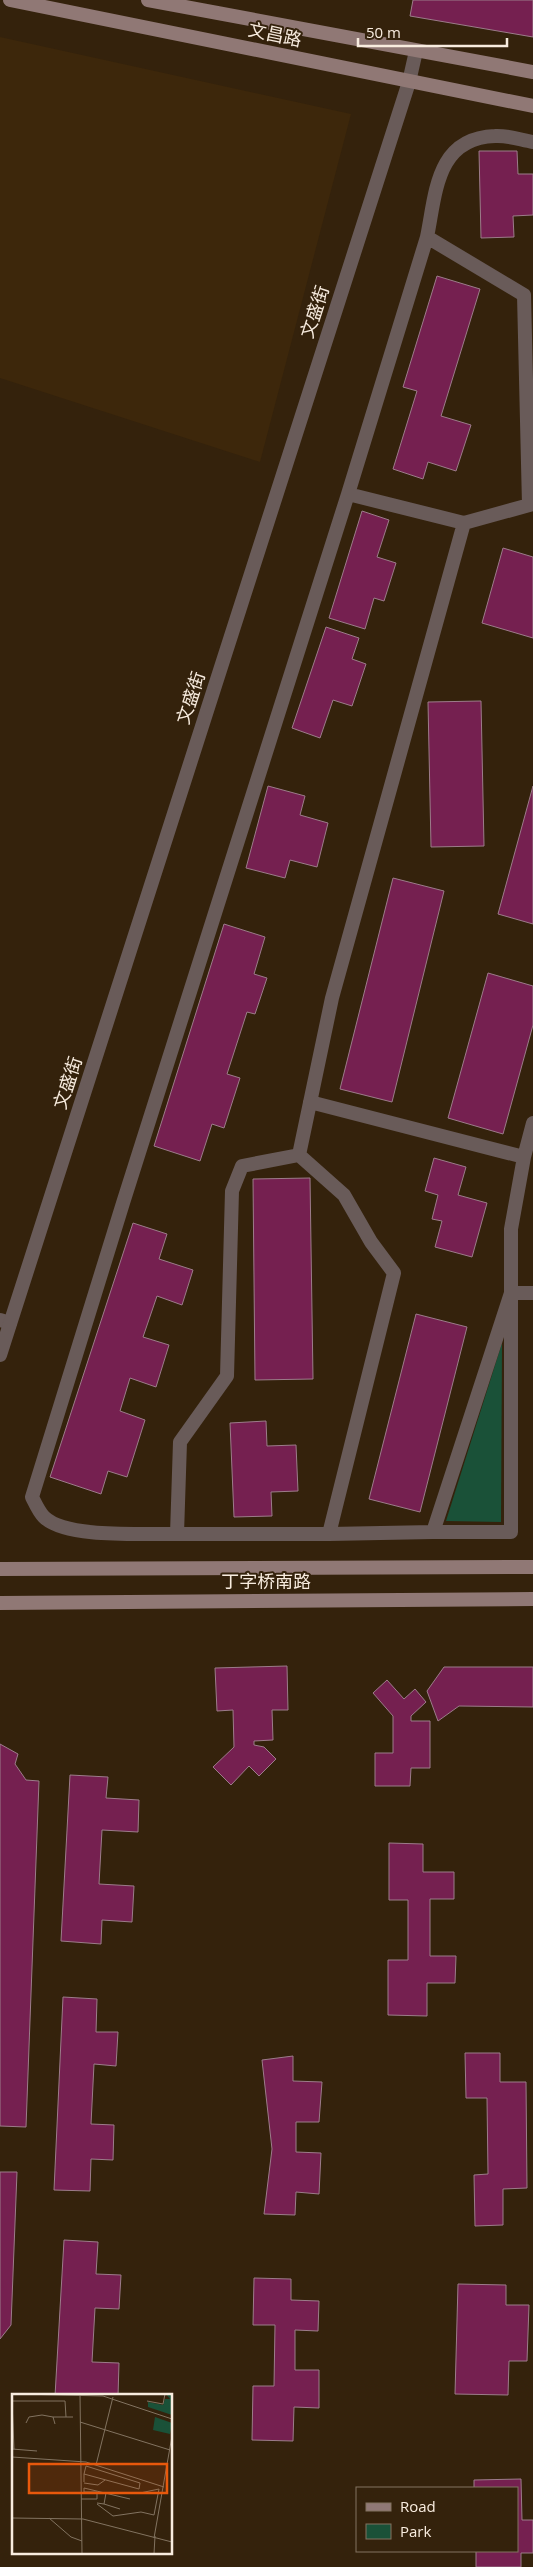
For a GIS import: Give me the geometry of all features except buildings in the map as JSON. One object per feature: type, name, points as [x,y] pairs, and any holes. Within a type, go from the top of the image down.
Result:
[{"type":"main road","name":"文昌路","points":[[10,0],[533,106]]},
{"type":"main road","name":"文昌路","points":[[148,0],[533,72]]},
{"type":"main road","name":"丁字桥南路","points":[[0,1569],[533,1567]]},
{"type":"main road","name":"丁字桥南路","points":[[0,1603],[533,1599]]},
{"type":"street","name":"文盛街","points":[[0,1355],[5,1321],[409,82],[416,51]]},
{"type":"street","points":[[533,142],[496,136],[473,138],[455,149],[441,170],[427,237],[348,494],[120,1212],[32,1497],[44,1518],[63,1527],[88,1532],[177,1534],[511,1532],[511,1229],[524,1157],[533,1124]]},
{"type":"street","points":[[348,494],[464,523],[531,504],[524,295],[427,237]]},
{"type":"street","points":[[299,1155],[332,998],[464,523]]},
{"type":"street","points":[[310,1102],[524,1157]]},
{"type":"street","points":[[177,1534],[180,1442],[227,1376],[232,1191],[242,1166],[299,1155]]},
{"type":"street","points":[[299,1155],[344,1195],[371,1242],[394,1273],[329,1534]]},
{"type":"street","points":[[511,1293],[533,1293]]},
{"type":"street","points":[[433,1532],[511,1293]]},
{"type":"shaded area","points":[[0,37],[351,114],[260,462],[0,378]]},
{"type":"green space","points":[[502,1343],[501,1522],[446,1521]]}]
